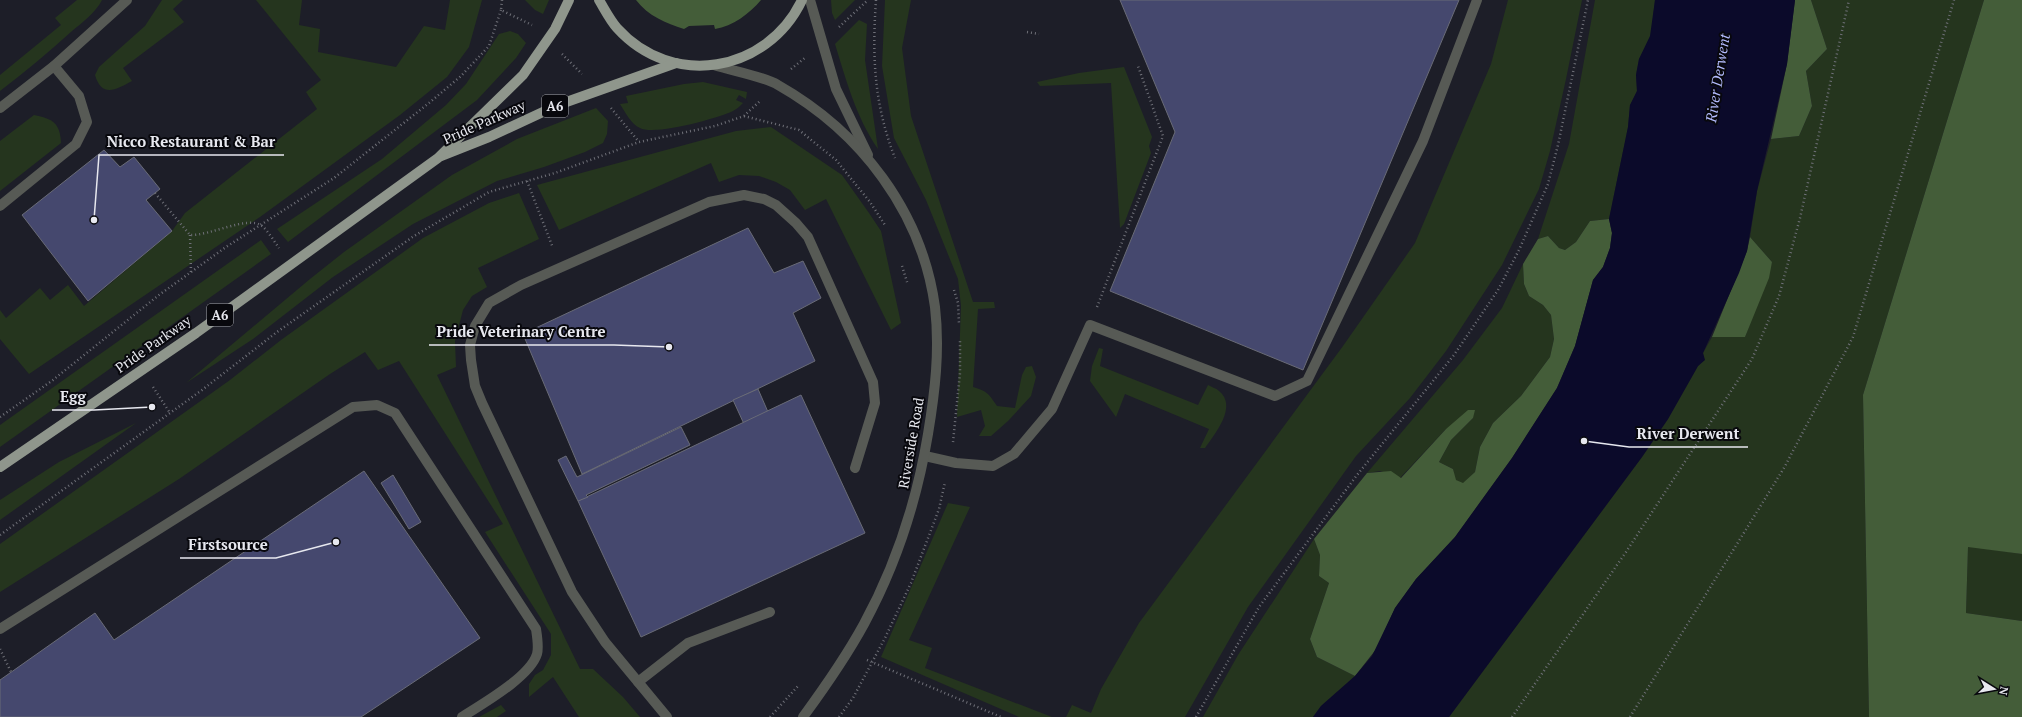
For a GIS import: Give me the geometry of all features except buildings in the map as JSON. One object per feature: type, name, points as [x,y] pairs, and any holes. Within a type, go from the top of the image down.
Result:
[{"type":"main road","name":"Pride Parkway","points":[[0,467],[142,369],[438,158],[523,75],[555,29],[569,0]]},
{"type":"main road","name":"A6","points":[[599,0],[610,20],[629,38],[643,48],[676,63],[695,66],[714,65],[740,59],[757,50],[773,39],[786,25],[802,0]]},
{"type":"main road","name":"Pride Parkway","points":[[438,158],[489,137],[558,104],[676,63]]},
{"type":"street","points":[[0,108],[54,66],[127,0]]},
{"type":"street","name":"Riverside Road","points":[[803,717],[848,652],[874,605],[901,541],[915,497],[925,456],[933,407],[937,356],[935,313],[930,282],[922,251],[906,216],[888,184],[872,161],[836,89],[810,0]]},
{"type":"street","points":[[925,456],[943,461],[993,466],[1014,454],[1052,409],[1090,325],[1275,396],[1307,381],[1423,141],[1477,0]]},
{"type":"street","name":"Riverside Road","points":[[714,65],[777,84],[827,119],[872,161]]},
{"type":"street","points":[[0,206],[76,144],[87,122],[79,96],[54,66]]},
{"type":"street","points":[[667,717],[605,642],[572,592],[475,386],[470,345],[475,326],[489,303],[521,285],[709,202],[744,195],[764,199],[776,205],[796,223],[808,237],[873,382],[876,403],[855,468]]},
{"type":"street","points":[[0,629],[353,407],[377,405],[395,413],[536,629],[537,654],[526,671],[509,685],[462,717]]},
{"type":"street","points":[[638,682],[688,643],[770,612]]},
{"type":"path","points":[[0,417],[53,380],[191,272],[226,247],[334,178],[461,76],[488,46],[501,10],[502,0]]},
{"type":"path","points":[[1196,717],[1259,607],[1357,475],[1454,355],[1498,290],[1519,250],[1548,184],[1558,145],[1588,0]]},
{"type":"path","points":[[1512,717],[1626,552],[1752,359],[1779,296],[1794,239],[1849,0]]},
{"type":"path","points":[[1630,717],[1784,468],[1853,338],[1954,0]]},
{"type":"path","points":[[501,10],[528,22]]},
{"type":"path","points":[[1027,32],[1039,34]]},
{"type":"path","points":[[1090,325],[1163,136],[1138,66]]},
{"type":"path","points":[[0,536],[170,413],[277,332],[414,236],[488,192],[555,173],[639,142]]},
{"type":"path","points":[[527,181],[561,267]]},
{"type":"path","points":[[155,193],[190,235],[191,272]]},
{"type":"path","points":[[190,235],[200,235],[246,221],[262,225],[290,264]]},
{"type":"path","points":[[142,369],[170,413]]},
{"type":"path","points":[[0,648],[11,672]]},
{"type":"path","points":[[848,652],[1001,717]]},
{"type":"green space","points":[[77,0],[102,0],[93,13],[37,62],[0,91],[0,75],[61,25],[55,18]]},
{"type":"green space","points":[[162,0],[183,0],[173,9],[184,22],[123,68],[132,81],[116,89],[106,90],[98,82],[95,75],[99,67],[145,26]]},
{"type":"green space","points":[[256,0],[302,0],[299,25],[320,29],[318,52],[396,67],[424,26],[445,30],[450,0],[482,0],[469,47],[447,77],[400,115],[260,217],[29,374],[0,339],[0,310],[6,318],[40,288],[50,300],[68,285],[84,306],[172,231],[185,213],[317,109],[306,92],[321,80]]},
{"type":"green space","points":[[525,0],[549,0],[543,14],[535,10]]},
{"type":"green space","points":[[636,0],[761,0],[746,15],[728,25],[715,29],[714,25],[689,26],[684,29],[652,15]]},
{"type":"green space","points":[[831,0],[855,0],[835,20],[832,13]]},
{"type":"green space","points":[[885,0],[911,0],[902,48],[911,116],[973,302],[994,302],[995,308],[978,309],[973,387],[982,390],[997,406],[1015,408],[1022,375],[1026,367],[1032,366],[1036,377],[1031,396],[1008,421],[991,436],[979,436],[985,426],[981,410],[957,417],[961,306],[958,279],[926,200],[894,138],[882,66]]},
{"type":"green space","points":[[1508,0],[1582,0],[1550,151],[1539,189],[1502,265],[1446,351],[1410,398],[1356,456],[1248,607],[1185,717],[1066,717],[1072,705],[1091,713],[1101,689],[1139,623],[1343,346],[1415,243],[1491,64]]},
{"type":"green space","points":[[1595,0],[1655,0],[1651,36],[1639,59],[1636,75],[1637,91],[1630,105],[1628,127],[1609,219],[1590,221],[1576,242],[1565,250],[1559,248],[1548,236],[1538,239],[1569,144]]},
{"type":"green space","points":[[1795,0],[1811,0],[1827,49],[1806,71],[1812,106],[1799,136],[1771,139],[1787,64]]},
{"type":"green space","points":[[1811,0],[1984,0],[1863,395],[1869,717],[1449,717],[1642,457],[1668,419],[1698,366],[1704,360],[1703,353],[1712,337],[1745,337],[1772,262],[1750,237],[1757,191],[1771,139],[1799,136],[1812,106],[1806,71],[1827,49]]},
{"type":"green space","points":[[1984,0],[2022,0],[2022,554],[1968,547],[1966,613],[2022,621],[2022,717],[1869,717],[1863,395]]},
{"type":"green space","points":[[859,20],[867,24],[865,60],[878,149],[870,137],[858,111],[835,44]]},
{"type":"green space","points":[[510,31],[518,34],[526,43],[516,58],[477,100],[288,242],[277,229],[382,159],[446,105],[466,84],[499,34]]},
{"type":"green space","points":[[1124,67],[1152,137],[1149,146],[1151,153],[1124,224],[1120,228],[1111,83],[1040,86],[1037,82],[1079,73]]},
{"type":"green space","points":[[703,82],[747,92],[746,99],[739,95],[736,100],[743,103],[734,110],[725,114],[701,122],[659,130],[648,130],[640,128],[634,124],[628,118],[620,104],[628,103],[626,96],[684,84]]},
{"type":"green space","points":[[596,108],[608,121],[607,134],[603,143],[585,152],[544,167],[497,181],[413,224],[333,277],[253,339],[186,383],[344,252],[452,175],[517,139]]},
{"type":"green space","points":[[34,115],[51,120],[57,126],[61,143],[0,191],[0,141]]},
{"type":"green space","points":[[771,127],[842,175],[881,231],[901,323],[891,330],[826,199],[805,210],[790,190],[776,182],[759,176],[739,175],[719,182],[711,163],[559,230],[537,185],[736,131]]},
{"type":"green space","points":[[519,193],[539,239],[478,268],[487,287],[472,296],[463,310],[455,341],[456,367],[437,375],[580,669],[593,669],[623,697],[640,717],[579,717],[553,677],[529,697],[529,684],[535,675],[543,670],[551,655],[551,634],[485,532],[503,524],[399,361],[378,370],[365,352],[330,374],[179,479],[0,592],[0,544],[230,380],[281,340],[423,238],[489,203]]},
{"type":"green space","points":[[1609,219],[1612,233],[1610,248],[1603,267],[1593,280],[1575,346],[1557,388],[1512,458],[1455,537],[1416,579],[1395,608],[1377,648],[1355,676],[1317,657],[1310,639],[1329,583],[1319,576],[1320,555],[1314,539],[1367,473],[1391,471],[1401,478],[1446,429],[1468,410],[1475,410],[1473,418],[1451,440],[1439,462],[1453,469],[1456,480],[1463,483],[1475,472],[1480,447],[1493,423],[1521,396],[1550,357],[1554,339],[1551,315],[1543,305],[1529,296],[1524,284],[1523,264],[1538,239],[1548,236],[1559,248],[1565,250],[1576,242],[1590,221]]},
{"type":"green space","points":[[1750,237],[1772,262],[1769,278],[1745,337],[1712,337],[1747,251]]},
{"type":"green space","points":[[261,240],[271,254],[0,447],[0,425]]},
{"type":"green space","points":[[1523,264],[1524,284],[1529,296],[1543,305],[1551,315],[1554,339],[1550,357],[1521,396],[1493,423],[1480,447],[1475,472],[1463,484],[1455,480],[1453,469],[1439,462],[1451,440],[1473,418],[1446,429],[1400,478],[1380,471],[1367,473],[1463,360],[1502,308]]},
{"type":"green space","points":[[1099,348],[1103,349],[1100,366],[1198,405],[1208,385],[1219,391],[1224,397],[1226,412],[1219,428],[1205,448],[1200,448],[1209,429],[1125,394],[1116,417],[1090,381],[1092,366]]},
{"type":"green space","points":[[136,423],[0,520],[0,500],[59,462]]},
{"type":"green space","points":[[948,503],[970,507],[909,640],[932,648],[925,668],[1052,717],[1019,717],[881,657]]},
{"type":"green space","points":[[1314,539],[1320,555],[1319,576],[1329,583],[1310,639],[1317,657],[1355,676],[1321,706],[1313,717],[1203,717],[1238,655]]},
{"type":"green space","points":[[1968,546],[2022,554],[2022,621],[1966,613]]},
{"type":"green space","points":[[501,705],[506,711],[497,717],[479,717]]},
{"type":"water","points":[[1655,0],[1795,0],[1787,64],[1757,191],[1747,251],[1739,273],[1703,353],[1705,360],[1698,366],[1668,419],[1642,457],[1449,717],[1313,717],[1321,706],[1355,676],[1372,656],[1395,608],[1416,579],[1455,537],[1512,458],[1557,388],[1575,346],[1593,280],[1603,267],[1610,248],[1612,233],[1609,219],[1628,127],[1630,105],[1637,91],[1636,75],[1639,59],[1650,36]]},
{"type":"place","name":"Nicco Restaurant & Bar","points":[[94,220]]},
{"type":"place","name":"Pride Veterinary Centre","points":[[669,347]]},
{"type":"place","name":"Egg","points":[[152,407]]},
{"type":"place","name":"River Derwent","points":[[1584,441]]},
{"type":"place","name":"Firstsource","points":[[336,542]]}]
